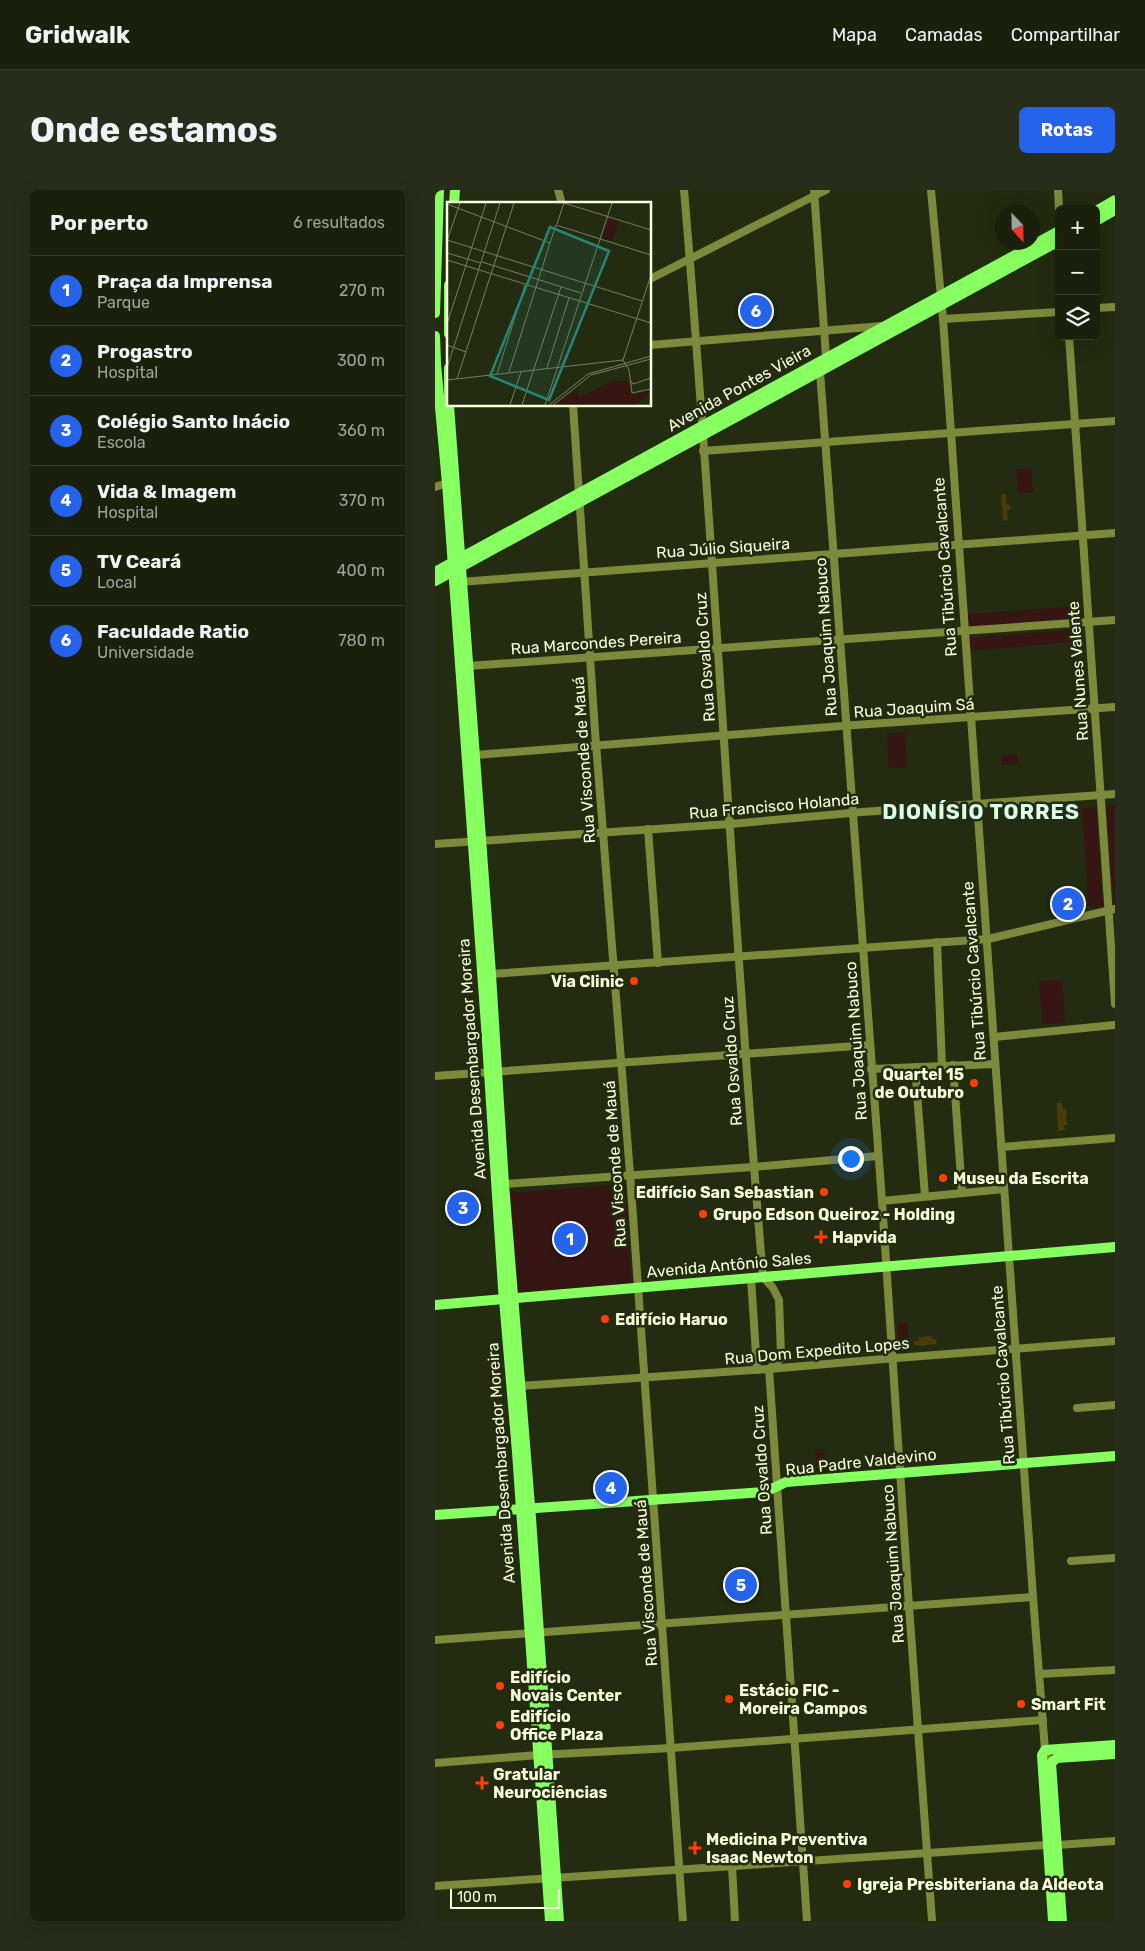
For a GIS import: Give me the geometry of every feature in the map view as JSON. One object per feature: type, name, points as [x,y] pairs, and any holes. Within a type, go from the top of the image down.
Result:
[{"type":"main road","points":[[435,313],[439,190]]},
{"type":"main road","points":[[1100,209],[1115,200]]},
{"type":"main road","points":[[1100,218],[1115,210]]},
{"type":"main road","name":"Avenida Pontes Vieira","points":[[702,431],[820,372],[1055,233]]},
{"type":"main road","name":"Avenida Pontes Vieira","points":[[435,572],[457,564],[580,498],[702,431],[826,357],[883,326],[941,300],[1055,243]]},
{"type":"main road","name":"Avenida Desembargador Moreira","points":[[435,336],[436,375],[457,564]]},
{"type":"main road","name":"Avenida Desembargador Moreira","points":[[449,406],[458,582],[508,1300],[552,1878],[559,1921]]},
{"type":"main road","name":"Avenida Pontes Vieira","points":[[435,581],[457,564]]},
{"type":"main road","name":"Avenida Desembargador Moreira","points":[[458,582],[468,666],[475,755],[477,841],[491,974],[493,1072],[504,1184],[508,1300],[521,1386],[525,1509]]},
{"type":"main road","name":"Avenida Antônio Sales","points":[[435,1306],[1115,1247]]},
{"type":"main road","name":"Rua Padre Valdevino","points":[[435,1516],[765,1492],[785,1482],[1115,1456]]},
{"type":"main road","points":[[1045,1750],[1115,1745]]},
{"type":"main road","name":"Rua Tibúrcio Cavalcante","points":[[1045,1750],[1042,1758],[1062,1921]]},
{"type":"main road","points":[[1051,1767],[1052,1761],[1057,1758],[1115,1754]]},
{"type":"main road","name":"Rua Tibúrcio Cavalcante","points":[[1051,1767],[1053,1921]]},
{"type":"main road","name":"Avenida Desembargador Moreira","points":[[550,1921],[552,1878]]},
{"type":"street","points":[[557,190],[561,202]]},
{"type":"street","name":"Rua Osvaldo Cruz","points":[[684,190],[724,735],[753,1167],[763,1277]]},
{"type":"street","points":[[651,278],[814,193],[826,190]]},
{"type":"street","name":"Rua Tibúrcio Cavalcante","points":[[931,190],[943,319],[970,718],[988,939],[993,1038],[1033,1597],[1045,1750],[1051,1767]]},
{"type":"street","points":[[1057,190],[1059,205]]},
{"type":"street","name":"Rua Joaquim Nabuco","points":[[814,193],[826,357],[820,372],[882,1201],[932,1921]]},
{"type":"street","points":[[1100,308],[1115,307]]},
{"type":"street","points":[[943,319],[1055,312]]},
{"type":"street","points":[[651,345],[883,326]]},
{"type":"street","name":"Rua Nunes Valente","points":[[1069,340],[1088,622],[1112,910],[1115,1004]]},
{"type":"street","name":"Rua Visconde de Mauá","points":[[573,406],[596,745],[630,1174],[683,1921]]},
{"type":"street","points":[[703,451],[1115,421]]},
{"type":"street","points":[[435,487],[447,483]]},
{"type":"street","name":"Rua Júlio Siqueira","points":[[458,582],[585,571],[1115,533]]},
{"type":"street","name":"Rua Marcondes Pereira","points":[[468,666],[1115,620]]},
{"type":"street","name":"Rua Joaquim Sá","points":[[475,755],[1115,707]]},
{"type":"street","name":"Rua Francisco Holanda","points":[[435,844],[730,824],[977,803],[1115,794]]},
{"type":"street","points":[[648,829],[658,962]]},
{"type":"street","points":[[491,974],[988,939],[1112,910]]},
{"type":"street","points":[[937,942],[942,1066]]},
{"type":"street","points":[[993,1038],[1115,1025]]},
{"type":"street","points":[[435,1076],[869,1045]]},
{"type":"street","points":[[871,1069],[995,1064]]},
{"type":"street","points":[[953,1065],[962,1193]]},
{"type":"street","points":[[915,1067],[925,1196]]},
{"type":"street","points":[[1001,1147],[1115,1138]]},
{"type":"street","points":[[504,1184],[753,1167],[878,1156]]},
{"type":"street","points":[[882,1201],[1004,1189]]},
{"type":"street","points":[[763,1277],[773,1288],[779,1300],[781,1355],[779,1360],[769,1370]]},
{"type":"street","points":[[751,1278],[757,1370]]},
{"type":"street","name":"Rua Dom Expedito Lopes","points":[[521,1386],[769,1370],[892,1358],[1115,1341]]},
{"type":"street","name":"Rua Osvaldo Cruz","points":[[769,1370],[807,1921]]},
{"type":"street","points":[[1077,1408],[1115,1405]]},
{"type":"street","points":[[1071,1561],[1115,1558]]},
{"type":"street","points":[[435,1640],[1033,1597]]},
{"type":"street","points":[[1039,1674],[1115,1670]]},
{"type":"street","points":[[435,1763],[671,1748],[1043,1720]]},
{"type":"street","points":[[435,1886],[802,1860],[1115,1841]]},
{"type":"street","points":[[732,1866],[735,1921]]},
{"type":"shaded area","points":[[1031,468],[1033,492],[1018,494],[1016,470]]},
{"type":"shaded area","points":[[1001,494],[1006,494],[1006,503],[1011,506],[1010,510],[1007,511],[1008,520],[1003,521]]},
{"type":"shaded area","points":[[1081,606],[1082,619],[968,628],[967,614]]},
{"type":"shaded area","points":[[1082,629],[1083,641],[970,651],[969,638]]},
{"type":"shaded area","points":[[905,732],[907,767],[889,768],[887,734]]},
{"type":"shaded area","points":[[1017,754],[1018,764],[1001,765],[1001,755]]},
{"type":"shaded area","points":[[1115,805],[1115,906],[1114,906],[1106,806]]},
{"type":"shaded area","points":[[1096,807],[1103,907],[1089,908],[1082,808]]},
{"type":"shaded area","points":[[1062,980],[1065,1023],[1042,1024],[1039,981]]},
{"type":"shaded area","points":[[1057,1103],[1062,1103],[1063,1109],[1067,1109],[1066,1119],[1068,1125],[1064,1125],[1065,1130],[1058,1131]]},
{"type":"shaded area","points":[[625,1184],[632,1285],[516,1294],[508,1193]]},
{"type":"shaded area","points":[[907,1322],[909,1344],[899,1345],[897,1323]]},
{"type":"shaded area","points":[[932,1336],[932,1339],[936,1339],[937,1344],[914,1345],[914,1341],[919,1341],[918,1337]]},
{"type":"shaded area","points":[[824,1449],[826,1472],[817,1472],[815,1450]]},
{"type":"place","name":"Faculdade Ratio","points":[[756,311]]},
{"type":"place","name":"Progastro","points":[[1068,904]]},
{"type":"place","name":"Via Clinic","points":[[634,981]]},
{"type":"place","name":"Quartel 15 de Outubro","points":[[974,1083]]},
{"type":"place","name":"Museu da Escrita","points":[[943,1178]]},
{"type":"place","name":"Edifício San Sebastian","points":[[824,1192]]},
{"type":"place","name":"Colégio Santo Inácio","points":[[463,1208]]},
{"type":"place","name":"Grupo Edson Queiroz - Holding","points":[[703,1214]]},
{"type":"place","name":"Hapvida","points":[[821,1237]]},
{"type":"place","name":"Praça da Imprensa","points":[[570,1239]]},
{"type":"place","name":"Edifício Haruo","points":[[605,1319]]},
{"type":"place","name":"Vida & Imagem","points":[[611,1488]]},
{"type":"place","name":"TV Ceará","points":[[741,1585]]},
{"type":"place","name":"Edifício Novais Center","points":[[500,1686]]},
{"type":"place","name":"Estácio FIC - Moreira Campos","points":[[729,1699]]},
{"type":"place","name":"Smart Fit","points":[[1021,1704]]},
{"type":"place","name":"Edifício Office Plaza","points":[[500,1725]]},
{"type":"place","name":"Gratular Neurociências","points":[[482,1783]]},
{"type":"place","name":"Medicina Preventiva Isaac Newton","points":[[695,1848]]},
{"type":"place","name":"Igreja Presbiteriana da Aldeota","points":[[847,1884]]},
{"type":"district","name":"DIONÍSIO TORRES","points":[[981,811]]}]
